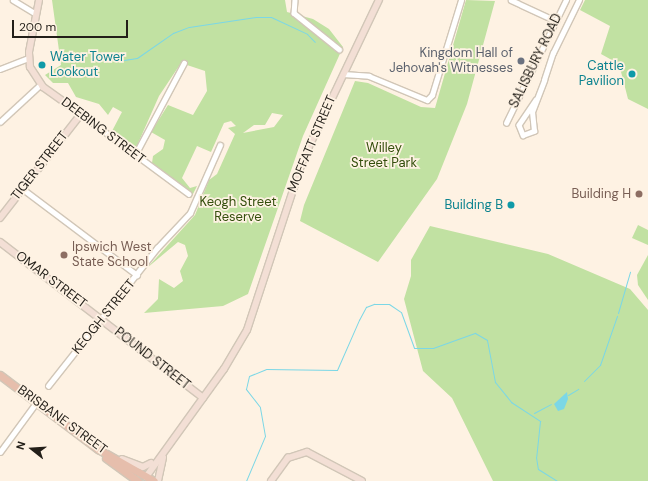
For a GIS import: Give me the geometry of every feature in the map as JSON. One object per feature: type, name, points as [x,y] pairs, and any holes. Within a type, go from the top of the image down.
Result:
[{"type":"main road","points":[[39,0],[35,13],[28,58],[40,85]]},
{"type":"main road","name":"MOFFATT STREET","points":[[172,439],[203,398],[246,330],[297,176],[342,74],[379,0]]},
{"type":"main road","name":"DEEBING STREET","points":[[40,85],[81,114]]},
{"type":"main road","name":"TIGER STREET","points":[[0,218],[81,114]]},
{"type":"main road","name":"OMAR STREET","points":[[0,242],[102,319]]},
{"type":"main road","name":"POUND STREET","points":[[102,319],[203,398]]},
{"type":"main road","name":"BRISBANE STREET","points":[[0,375],[98,450],[114,458],[141,479]]},
{"type":"main road","points":[[141,479],[151,463],[172,439]]},
{"type":"main road","points":[[141,479],[172,439]]},
{"type":"main road","points":[[158,481],[160,467],[172,439]]},
{"type":"main road","points":[[98,450],[141,479],[154,481]]},
{"type":"main road","points":[[271,481],[288,458],[307,452],[362,481]]},
{"type":"main road","points":[[114,458],[142,466],[151,463]]},
{"type":"street","points":[[13,0],[35,13]]},
{"type":"street","points":[[295,0],[294,12],[339,49]]},
{"type":"street","points":[[342,74],[369,76],[423,101],[430,98],[461,0]]},
{"type":"street","points":[[511,0],[556,21]]},
{"type":"street","name":"SALISBURY ROAD","points":[[506,123],[566,0]]},
{"type":"street","name":"SALISBURY ROAD","points":[[533,123],[531,114],[553,53],[579,0]]},
{"type":"street","points":[[0,69],[28,58]]},
{"type":"street","points":[[135,155],[184,63]]},
{"type":"street","points":[[0,122],[40,85]]},
{"type":"street","points":[[522,122],[533,123],[534,132],[525,136],[519,129],[522,122],[536,100]]},
{"type":"street","name":"DEEBING STREET","points":[[81,114],[189,194]]},
{"type":"street","name":"KEOGH STREET","points":[[48,386],[137,275],[190,213],[220,145]]},
{"type":"street","points":[[23,188],[137,275]]},
{"type":"street","points":[[0,452],[36,402]]},
{"type":"green space","name":"Keogh Street Reserve","points":[[52,0],[285,0],[287,12],[313,19],[329,29],[343,47],[303,136],[248,294],[223,306],[144,313],[158,299],[159,279],[174,288],[183,281],[180,271],[188,256],[185,245],[178,242],[147,268],[195,215],[209,180],[217,174],[235,134],[228,128],[236,126],[231,121],[224,123],[211,152],[197,146],[182,178],[190,188],[197,186],[191,198],[152,163],[153,156],[163,149],[165,140],[151,132],[168,105],[193,115],[207,91],[205,71],[181,63],[159,96],[136,148],[111,133],[122,112],[113,107],[108,115],[99,104],[76,97],[68,83],[53,83],[45,75],[61,65]],"holes":[[[272,113],[283,115],[274,127],[243,133],[254,125],[265,125]]]},
{"type":"green space","name":"Willey Street Park","points":[[466,0],[495,1],[467,104],[437,179],[378,262],[300,221],[304,205],[355,81],[368,83],[421,107],[435,108]]},
{"type":"green space","points":[[585,0],[648,0],[648,109],[628,99],[619,64],[601,54],[610,26],[580,10]]},
{"type":"green space","points":[[638,225],[648,230],[648,245],[632,238]]},
{"type":"green space","points":[[430,226],[548,254],[630,289],[648,310],[648,481],[493,481],[452,398],[423,371],[404,299],[411,276],[411,260]]},
{"type":"green space","points":[[648,255],[648,300],[638,285],[637,275]]},
{"type":"water","points":[[567,392],[568,399],[564,409],[558,411],[554,404]]},
{"type":"waterway","points":[[124,60],[137,58],[173,33],[189,27],[256,17],[271,17],[307,34],[315,42]]},
{"type":"waterway","points":[[618,313],[630,272]]},
{"type":"waterway","points":[[246,481],[265,436],[260,407],[246,389],[249,376],[266,369],[337,370],[366,307],[374,304],[389,304],[401,312],[414,348],[433,348],[475,333],[487,340],[495,382],[511,402],[540,421],[536,457],[538,469],[557,481]]},
{"type":"waterway","points":[[584,381],[600,365],[617,316]]},
{"type":"waterway","points":[[568,395],[578,389]]},
{"type":"waterway","points":[[534,413],[551,404]]},
{"type":"place","name":"Kingdom Hall of Jehovah's Witnesses","points":[[521,61]]},
{"type":"place","name":"Water Tower Lookout","points":[[42,65]]},
{"type":"place","name":"Cattle Pavilion","points":[[632,74]]},
{"type":"place","name":"Building H","points":[[639,194]]},
{"type":"place","name":"Building B","points":[[511,205]]},
{"type":"place","name":"Ipswich West State School","points":[[64,255]]}]
